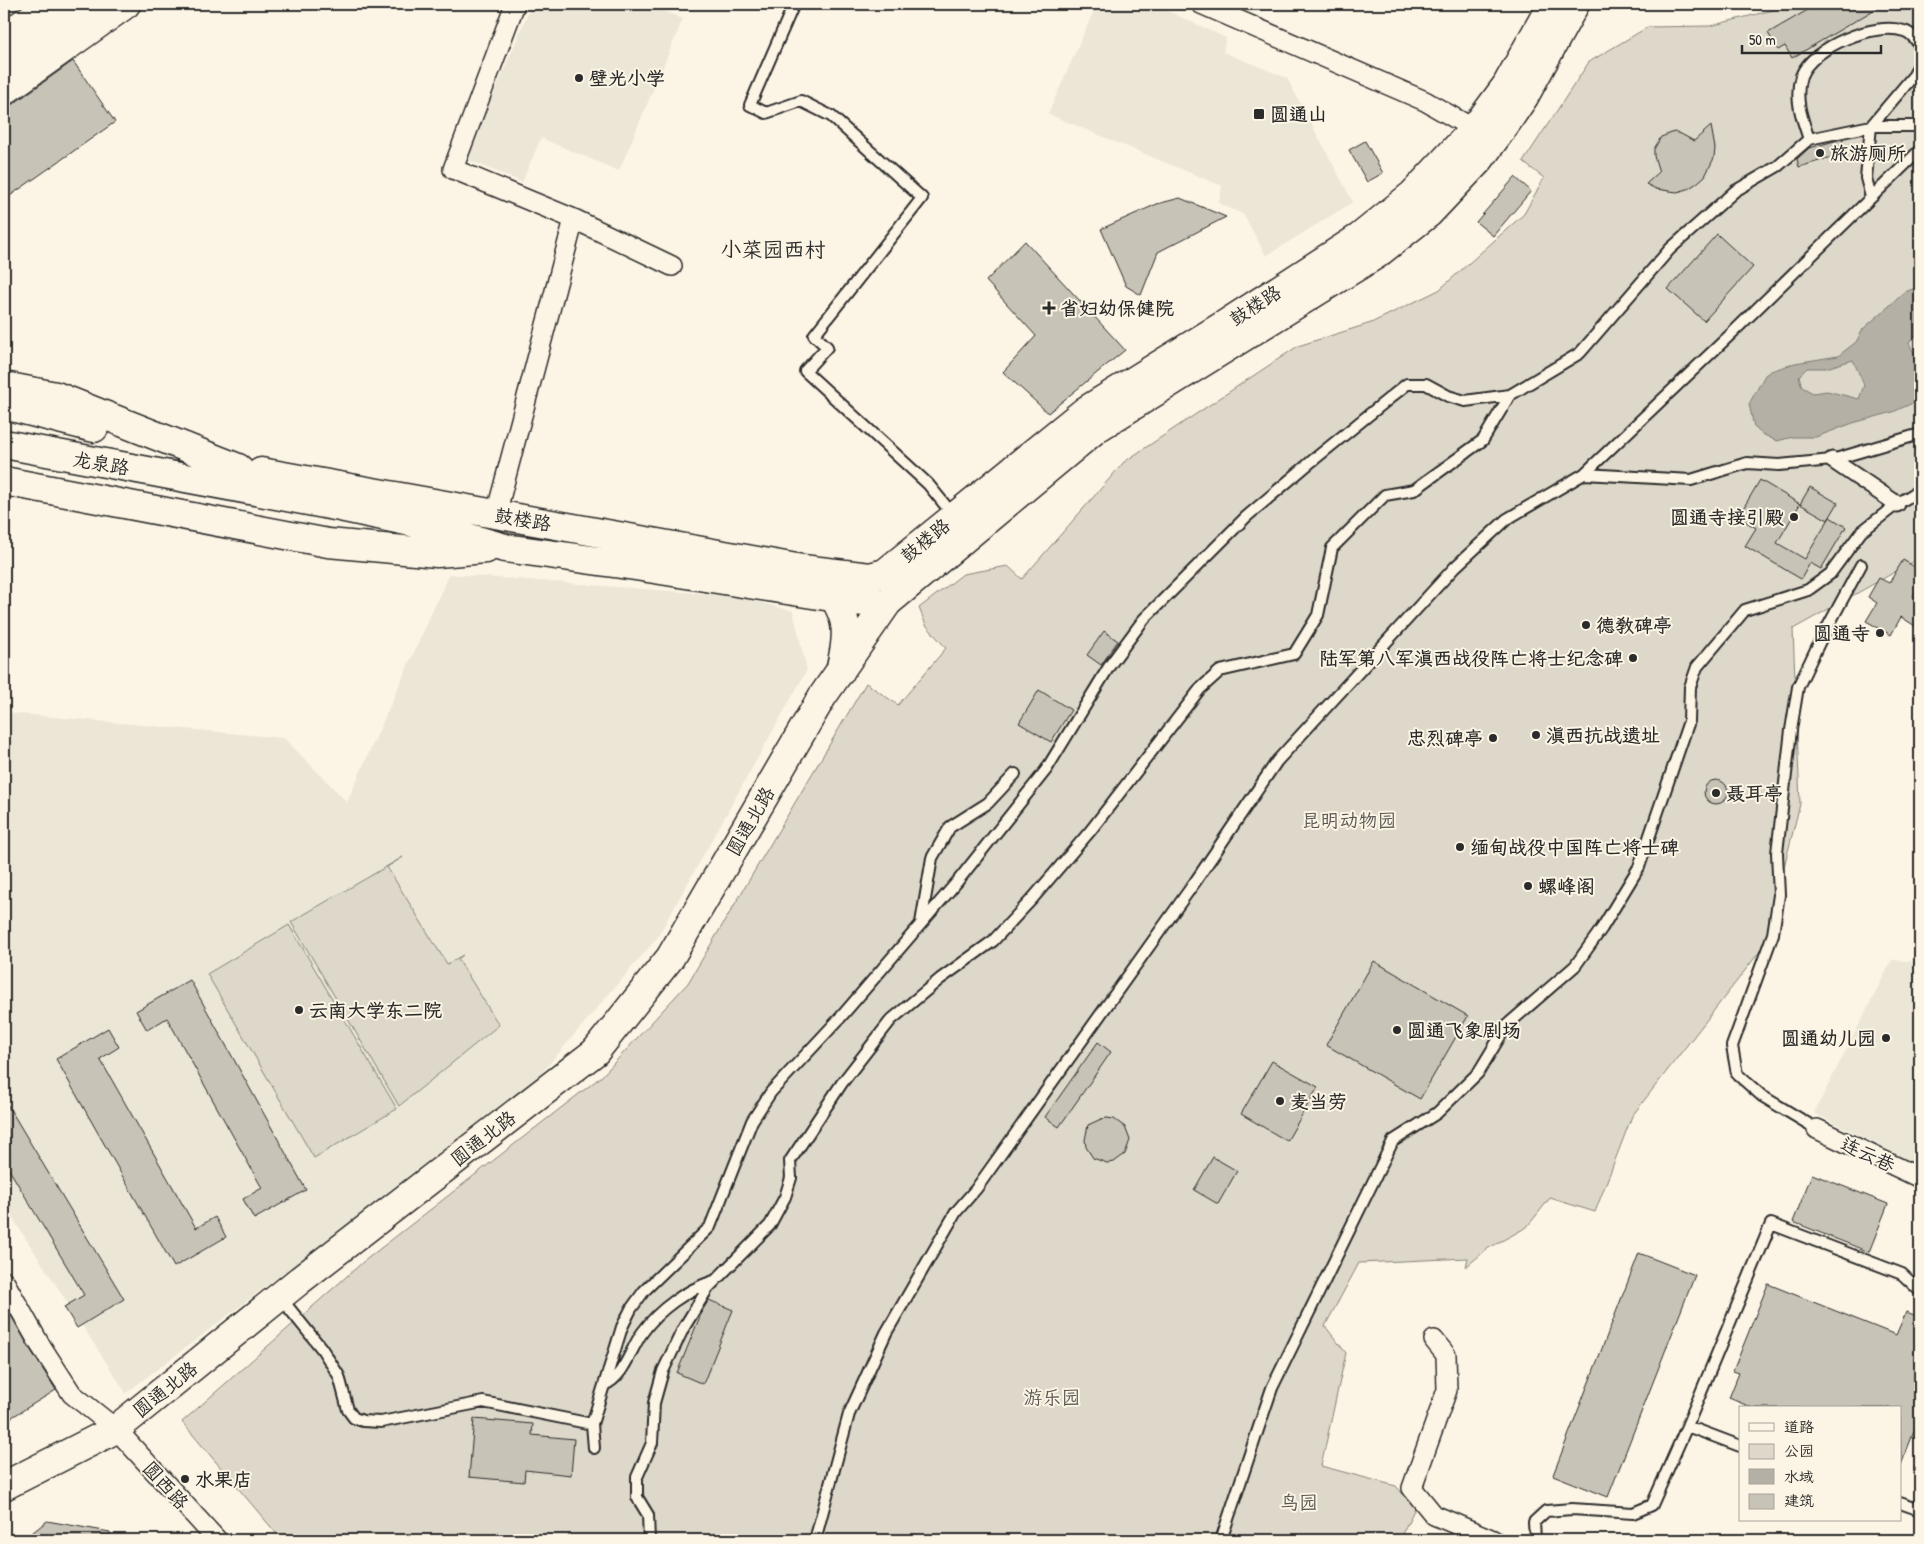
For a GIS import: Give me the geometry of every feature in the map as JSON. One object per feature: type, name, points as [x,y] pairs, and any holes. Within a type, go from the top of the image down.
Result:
[{"type":"main road","points":[[4,36],[53,4]]},
{"type":"main road","points":[[4,66],[92,4]]},
{"type":"main road","points":[[4,91],[126,4]]},
{"type":"main road","name":"鼓楼路","points":[[198,480],[416,523],[504,548],[635,566],[835,598],[877,589],[955,516],[1085,411],[1224,325],[1360,237],[1412,195],[1474,128],[1506,86],[1552,4]]},
{"type":"main road","name":"鼓楼路","points":[[238,468],[802,569],[877,589],[902,592],[1097,428],[1377,254],[1429,213],[1480,159],[1506,125],[1524,97],[1575,4]]},
{"type":"main road","points":[[4,386],[56,396],[238,468]]},
{"type":"main road","points":[[4,405],[115,441],[238,468]]},
{"type":"main road","name":"龙泉路","points":[[4,428],[115,441]]},
{"type":"main road","name":"龙泉路","points":[[4,444],[198,480]]},
{"type":"main road","points":[[4,458],[114,483],[307,520],[392,534],[504,548]]},
{"type":"main road","points":[[4,481],[328,543],[437,553],[504,548]]},
{"type":"main road","points":[[802,569],[825,585],[835,598],[843,614],[847,633],[840,672]]},
{"type":"main road","name":"圆通北路","points":[[4,1486],[116,1430],[280,1297],[595,1052],[670,958],[817,705],[840,672],[877,589]]},
{"type":"street","points":[[514,4],[453,168],[574,219],[672,266]]},
{"type":"street","points":[[1201,4],[1425,102],[1474,128]]},
{"type":"street","points":[[496,514],[574,219]]},
{"type":"street","points":[[1832,460],[1896,504]]},
{"type":"street","name":"连云巷","points":[[1817,1129],[1920,1178]]},
{"type":"street","name":"圆西路","points":[[4,1281],[39,1343],[72,1394],[116,1430],[217,1540]]},
{"type":"street","points":[[1434,1340],[1446,1355],[1447,1390],[1412,1488],[1434,1515],[1492,1540]]},
{"type":"lane","points":[[794,4],[750,105],[766,113],[801,101],[831,116],[922,198],[814,334],[827,347],[805,371],[928,484],[955,516]]},
{"type":"lane","points":[[1809,139],[1799,111],[1798,92],[1801,76],[1809,61],[1837,42],[1866,31],[1903,30],[1912,35],[1920,46]]},
{"type":"lane","points":[[1871,197],[1866,178],[1871,126],[1914,75],[1920,62]]},
{"type":"lane","points":[[594,1448],[592,1424],[622,1327],[644,1290],[710,1227],[752,1121],[771,1092],[840,1018],[957,882],[1046,770],[1110,665],[1144,619],[1246,517],[1407,384],[1426,384],[1448,396],[1466,401],[1510,394],[1580,353],[1670,249],[1735,190],[1778,166],[1809,139],[1871,126],[1920,126]]},
{"type":"lane","points":[[815,1540],[849,1414],[886,1333],[956,1212],[976,1189],[1195,882],[1277,761],[1455,567],[1507,519],[1584,474],[1920,150]]},
{"type":"lane","points":[[649,1540],[648,1515],[637,1497],[637,1477],[652,1443],[654,1403],[663,1371],[682,1329],[708,1288],[770,1225],[785,1197],[791,1178],[790,1161],[842,1083],[891,1020],[940,979],[993,941],[1027,905],[1091,830],[1200,689],[1220,671],[1294,654],[1318,615],[1332,548],[1385,495],[1414,490],[1484,440],[1510,394]]},
{"type":"lane","points":[[1584,474],[1691,480],[1747,463],[1779,464],[1832,460],[1920,434]]},
{"type":"lane","points":[[1222,1540],[1272,1388],[1393,1141],[1437,1113],[1478,1074],[1507,1024],[1575,966],[1602,928],[1639,867],[1689,721],[1690,687],[1697,667],[1745,610],[1808,590],[1830,574],[1861,532],[1896,504],[1920,490]]},
{"type":"lane","points":[[1817,1129],[1762,1096],[1737,1074],[1732,1046],[1773,934],[1779,895],[1778,853],[1791,730],[1798,687],[1818,642],[1861,565]]},
{"type":"lane","points":[[921,924],[932,858],[950,827],[988,803],[1015,774]]},
{"type":"lane","points":[[1535,1540],[1534,1522],[1546,1511],[1572,1509],[1633,1513],[1652,1505],[1771,1224],[1902,1274],[1920,1291]]},
{"type":"lane","points":[[604,1385],[618,1375],[642,1332],[668,1305],[699,1286],[715,1281]]},
{"type":"lane","points":[[280,1297],[326,1355],[339,1376],[348,1410],[354,1418],[363,1421],[381,1422],[483,1402],[592,1424]]},
{"type":"lane","points":[[1687,1426],[1739,1446]]},
{"type":"lane","points":[[1902,1504],[1920,1510]]},
{"type":"shaded area","name":"壁光小学","points":[[532,4],[647,4],[683,19],[619,171],[541,138],[522,182],[466,159]]},
{"type":"shaded area","points":[[1097,4],[1153,4],[1226,38],[1223,52],[1287,78],[1353,202],[1266,256],[1244,215],[1219,203],[1222,186],[1048,114]]},
{"type":"shaded area","name":"云南大学东二院","points":[[449,574],[735,596],[793,611],[807,670],[657,938],[533,1083],[126,1393],[4,1205],[4,748],[10,713],[284,738],[347,802]]},
{"type":"shaded area","name":"圆通幼儿园","points":[[1892,960],[1920,962],[1920,1166],[1814,1113]]},
{"type":"green space","name":"昆明动物园","points":[[1784,4],[1920,4],[1920,558],[1793,629],[1800,804],[1764,946],[1632,1116],[1595,1212],[1550,1198],[1527,1227],[1487,1249],[1466,1267],[1468,1258],[1359,1263],[1325,1326],[1346,1353],[1321,1466],[1396,1486],[1415,1508],[1399,1540],[282,1540],[182,1422],[363,1262],[602,1076],[688,983],[866,683],[898,705],[946,648],[926,625],[919,608],[963,574],[1008,566],[1022,579],[1124,462],[1298,346],[1371,323],[1439,290],[1524,214],[1544,178],[1523,162],[1589,62],[1648,27],[1710,26],[1773,10]]},
{"type":"green space","points":[[403,857],[387,867],[447,964],[463,955],[458,959],[499,1025],[399,1106],[291,922]]},
{"type":"green space","points":[[289,925],[397,1109],[314,1158],[207,974]]},
{"type":"water","points":[[1920,286],[1920,331],[1909,343],[1913,351],[1920,358],[1920,382],[1915,402],[1893,412],[1853,423],[1816,437],[1793,437],[1777,441],[1762,434],[1754,427],[1749,404],[1765,375],[1795,363],[1838,356],[1856,342],[1863,329],[1905,292]],"holes":[[[1853,360],[1864,385],[1859,399],[1827,391],[1813,393],[1802,387],[1799,376],[1807,368],[1826,368]]]},
{"type":"building","points":[[1818,4],[1884,4],[1792,58],[1785,46],[1778,50],[1768,33]]},
{"type":"building","points":[[73,61],[115,122],[4,200],[4,106],[13,104]]},
{"type":"building","points":[[1711,126],[1715,148],[1714,158],[1705,176],[1688,189],[1677,192],[1656,189],[1646,184],[1659,172],[1654,149],[1661,137],[1674,132],[1694,141]]},
{"type":"building","name":"旅游厕所","points":[[1842,139],[1846,153],[1799,167],[1797,159],[1809,148]]},
{"type":"building","points":[[1365,141],[1383,173],[1367,182],[1349,150]]},
{"type":"building","points":[[1515,177],[1531,191],[1493,236],[1476,222]]},
{"type":"building","points":[[1180,198],[1226,217],[1158,252],[1141,295],[1126,286],[1101,229],[1157,204]]},
{"type":"building","points":[[1717,234],[1753,267],[1704,321],[1668,289]]},
{"type":"building","name":"省妇幼保健院","points":[[1025,241],[1125,350],[1048,413],[1003,372],[1036,336],[986,281]]},
{"type":"building","points":[[1760,480],[1800,504],[1777,543],[1805,559],[1830,517],[1846,527],[1821,569],[1810,563],[1801,579],[1745,546],[1756,528],[1738,517]]},
{"type":"building","points":[[1810,487],[1838,503],[1828,520],[1800,504]]},
{"type":"building","points":[[1903,560],[1920,570],[1920,584],[1913,596],[1920,600],[1920,629],[1901,617],[1891,635],[1866,621],[1877,603],[1868,597],[1879,578],[1889,583]]},
{"type":"building","points":[[1104,631],[1118,641],[1101,665],[1087,655]]},
{"type":"building","points":[[1039,690],[1071,710],[1051,742],[1019,723]]},
{"type":"building","name":"聂耳亭","points":[[1716,780],[1724,784],[1728,792],[1724,800],[1716,804],[1708,800],[1704,792],[1708,784]]},
{"type":"building","name":"圆通飞象剧场","points":[[1374,961],[1468,1016],[1420,1099],[1326,1045]]},
{"type":"building","points":[[190,980],[306,1190],[254,1219],[243,1199],[262,1188],[167,1018],[147,1030],[136,1011]]},
{"type":"building","points":[[108,1028],[119,1047],[100,1059],[196,1228],[215,1217],[226,1237],[174,1267],[56,1059]]},
{"type":"building","points":[[1098,1042],[1111,1052],[1059,1127],[1045,1117]]},
{"type":"building","name":"麦当劳","points":[[1272,1061],[1318,1087],[1287,1141],[1241,1114]]},
{"type":"building","points":[[4,1099],[124,1299],[77,1328],[64,1307],[84,1295],[4,1161]]},
{"type":"building","points":[[1107,1118],[1114,1119],[1125,1127],[1130,1140],[1125,1154],[1114,1162],[1107,1163],[1093,1158],[1086,1147],[1085,1140],[1088,1125]]},
{"type":"building","points":[[1213,1157],[1237,1171],[1218,1204],[1194,1190]]},
{"type":"building","points":[[1812,1174],[1888,1204],[1869,1252],[1793,1222]]},
{"type":"building","points":[[1639,1253],[1695,1275],[1608,1497],[1553,1475]]},
{"type":"building","points":[[1768,1284],[1896,1335],[1906,1312],[1920,1317],[1920,1416],[1902,1462],[1902,1406],[1748,1406],[1729,1398],[1739,1373],[1733,1371]]},
{"type":"building","points":[[709,1300],[733,1310],[703,1384],[677,1373],[703,1309]]},
{"type":"building","points":[[4,1303],[56,1390],[4,1422]]},
{"type":"building","points":[[474,1419],[533,1424],[532,1435],[574,1439],[571,1475],[525,1470],[524,1482],[469,1477]]},
{"type":"building","points":[[47,1521],[110,1532],[110,1540],[23,1540]]},
{"type":"place","name":"壁光小学","points":[[579,78]]},
{"type":"place","name":"圆通山","points":[[1259,114]]},
{"type":"place","name":"旅游厕所","points":[[1820,153]]},
{"type":"place","name":"省妇幼保健院","points":[[1049,308]]},
{"type":"place","name":"圆通寺接引殿","points":[[1794,517]]},
{"type":"place","name":"德教碑亭","points":[[1586,625]]},
{"type":"place","name":"圆通寺","points":[[1880,633]]},
{"type":"place","name":"陆军第八军滇西战役阵亡将士纪念碑","points":[[1633,658]]},
{"type":"place","name":"滇西抗战遗址","points":[[1536,735]]},
{"type":"place","name":"忠烈碑亭","points":[[1493,738]]},
{"type":"place","name":"聂耳亭","points":[[1716,793]]},
{"type":"place","name":"缅甸战役中国阵亡将士碑","points":[[1460,847]]},
{"type":"place","name":"螺峰阁","points":[[1528,886]]},
{"type":"place","name":"云南大学东二院","points":[[299,1010]]},
{"type":"place","name":"圆通飞象剧场","points":[[1397,1030]]},
{"type":"place","name":"圆通幼儿园","points":[[1886,1038]]},
{"type":"place","name":"麦当劳","points":[[1280,1101]]},
{"type":"place","name":"水果店","points":[[185,1479]]},
{"type":"district","name":"小菜园西村","points":[[773,250]]},
{"type":"park label","name":"游乐园","points":[[1052,1397]]},
{"type":"park label","name":"鸟园","points":[[1299,1502]]}]
